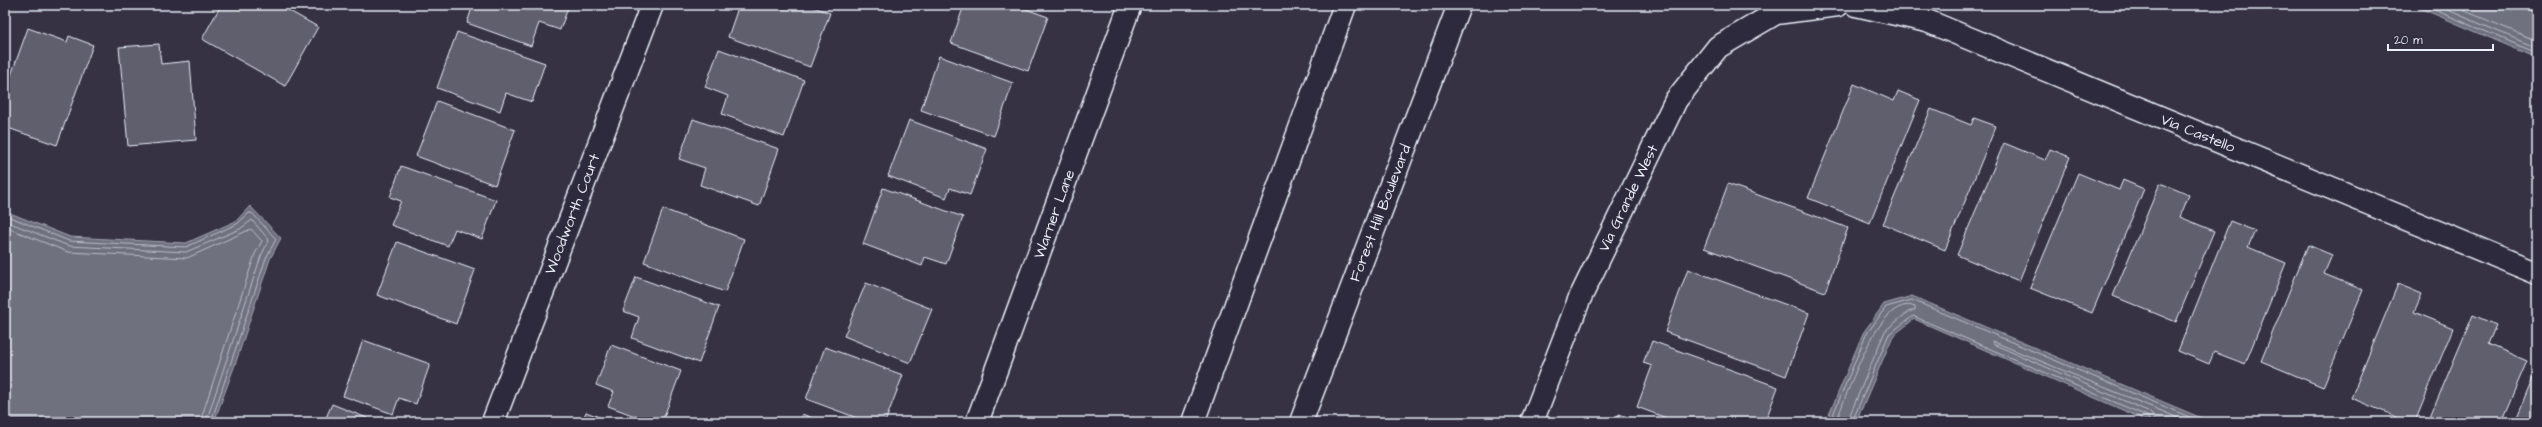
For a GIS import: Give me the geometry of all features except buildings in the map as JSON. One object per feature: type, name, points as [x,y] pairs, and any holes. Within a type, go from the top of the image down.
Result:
[{"type":"street","name":"Woodworth Court","points":[[493,422],[652,5]]},
{"type":"street","name":"Warner Lane","points":[[977,422],[1130,5]]},
{"type":"street","points":[[1193,422],[1345,5]]},
{"type":"street","name":"Forest Hill Boulevard","points":[[1301,422],[1459,5]]},
{"type":"street","name":"Via Grande West","points":[[1532,422],[1579,300],[1676,100],[1718,47],[1776,13],[1838,5]]},
{"type":"street","name":"Via Castello","points":[[1856,5],[1927,20],[2537,273]]},
{"type":"water","points":[[2413,5],[2537,5],[2537,58]]},
{"type":"water","points":[[250,206],[281,238],[270,259],[236,362],[214,422],[5,422],[5,211],[70,237],[186,243],[236,221]]},
{"type":"water","points":[[1912,296],[2211,422],[2150,422],[1914,319],[1893,336],[1856,422],[1826,422],[1863,333],[1884,304]]}]
